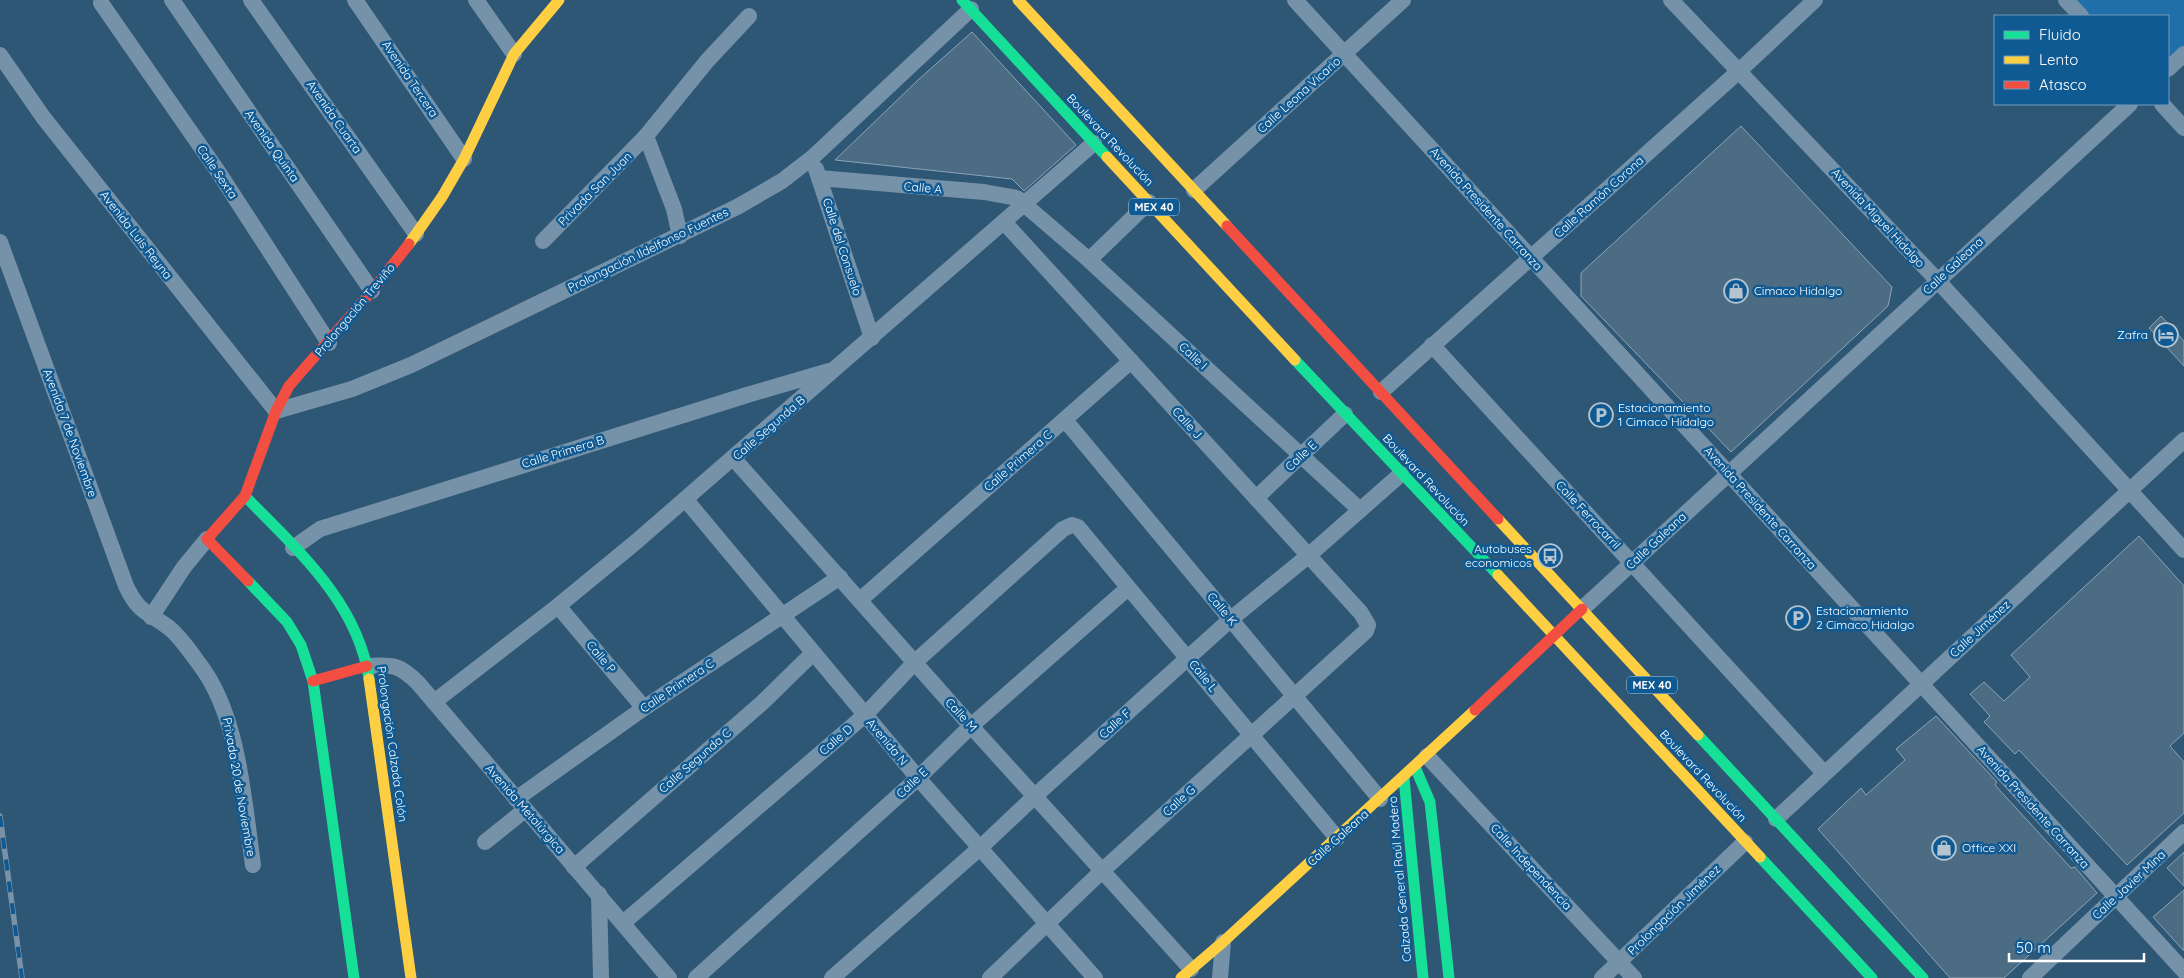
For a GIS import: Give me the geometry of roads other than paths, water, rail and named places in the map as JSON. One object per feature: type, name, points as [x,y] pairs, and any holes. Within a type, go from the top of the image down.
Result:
[{"type":"main road","name":"Prolongación Treviño","points":[[208,539],[245,496],[276,411],[289,386],[329,343],[372,291],[442,197],[464,159],[514,54],[559,0]]},
{"type":"main road","name":"MEX 40","points":[[1018,0],[1923,978]]},
{"type":"main road","name":"Boulevard Revolución","points":[[967,5],[1400,474],[1555,635],[1872,978]]},
{"type":"main road","name":"Prolongación Calzada Colón","points":[[245,496],[293,548],[342,606],[355,630],[367,666],[411,978]]},
{"type":"main road","points":[[208,539],[287,622],[301,645],[313,681],[354,978]]},
{"type":"main road","name":"Calle Galeana","points":[[1186,973],[1224,942],[1404,778],[1582,609]]},
{"type":"main road","points":[[313,681],[367,666]]},
{"type":"main road","points":[[1421,762],[1430,802],[1449,978]]},
{"type":"main road","name":"Calzada General Raúl Madero","points":[[1404,778],[1423,978]]},
{"type":"street","name":"Avenida Quinta","points":[[172,0],[372,291]]},
{"type":"street","name":"Avenida Cuarta","points":[[252,0],[416,234]]},
{"type":"street","name":"Avenida Tercera","points":[[355,0],[464,159]]},
{"type":"street","points":[[476,0],[514,54]]},
{"type":"street","name":"Avenida Presidente Carranza","points":[[1295,0],[2184,971]]},
{"type":"street","name":"Calle Leona Vicario","points":[[1194,190],[1402,0]]},
{"type":"street","name":"Avenida Miguel Hidalgo","points":[[1671,0],[1938,281],[2184,550]]},
{"type":"street","name":"Calle Ramón Corona","points":[[1381,392],[1739,71],[1815,0]]},
{"type":"street","points":[[2066,0],[2080,15]]},
{"type":"street","name":"Calle Sexta","points":[[101,3],[218,173],[329,343]]},
{"type":"street","name":"Prolongación Ildelfonso Fuentes","points":[[276,411],[352,389],[411,365],[738,207],[782,181],[812,157],[967,5]]},
{"type":"street","name":"Privada San Juan","points":[[543,241],[646,136],[707,61],[749,16]]},
{"type":"street","points":[[2169,68],[2184,54]]},
{"type":"street","name":"Avenida Luis Reyna","points":[[0,55],[43,117],[276,411]]},
{"type":"street","name":"Calle Galeana","points":[[1582,609],[2129,105]]},
{"type":"street","points":[[2163,105],[2184,128]]},
{"type":"street","points":[[646,136],[674,209],[680,236]]},
{"type":"street","name":"Calle Segunda B","points":[[434,702],[558,606],[686,500],[1094,143]]},
{"type":"street","name":"Calle del Consuelo","points":[[812,157],[872,338]]},
{"type":"street","name":"Calle A","points":[[819,178],[984,192],[1017,198],[1024,205]]},
{"type":"street","points":[[1089,260],[1149,202]]},
{"type":"street","name":"Calle I","points":[[1024,205],[1089,260],[1300,457],[1360,510]]},
{"type":"street","name":"Calle J","points":[[1004,222],[1367,620],[1368,625]]},
{"type":"street","name":"Avenida 7 de Noviembre","points":[[0,242],[126,586],[132,600],[151,617]]},
{"type":"street","name":"Calle Ferrocarril","points":[[1432,345],[1824,773]]},
{"type":"street","name":"Calle Primera C","points":[[860,600],[1131,361]]},
{"type":"street","name":"Calle Primera B","points":[[293,548],[320,528],[838,368]]},
{"type":"street","name":"Calle E","points":[[1256,498],[1345,414]]},
{"type":"street","name":"Calle K","points":[[1065,420],[1380,799]]},
{"type":"street","name":"Calle Jiménez","points":[[1776,819],[2184,440]]},
{"type":"street","name":"Calle M","points":[[734,459],[840,576],[971,726],[1103,870],[1186,973]]},
{"type":"street","name":"Calle F","points":[[832,978],[981,847],[1230,619],[1308,556],[1400,474]]},
{"type":"street","name":"Avenida N","points":[[686,500],[918,778],[1095,978]]},
{"type":"street","name":"Calle L","points":[[1063,529],[1072,525],[1078,527],[1336,838]]},
{"type":"street","name":"Calle D","points":[[624,923],[865,715],[915,662],[1063,529]]},
{"type":"street","name":"Prolongación Treviño","points":[[151,617],[184,567],[208,539]]},
{"type":"street","name":"Calle Primera C","points":[[485,842],[520,804],[644,708],[840,576]]},
{"type":"street","name":"Calle E","points":[[696,978],[918,778],[971,726],[1128,588]]},
{"type":"street","name":"Calle P","points":[[558,606],[644,708]]},
{"type":"street","name":"Privada 20 de Noviembre","points":[[151,617],[169,628],[201,665],[219,695],[228,717],[242,788],[253,865]]},
{"type":"street","name":"Calle G","points":[[990,978],[1103,870],[1366,631],[1368,625]]},
{"type":"street","name":"Calle Segunda C","points":[[574,867],[763,702],[813,653]]},
{"type":"street","name":"Avenida Metalúrgica","points":[[367,666],[389,664],[404,670],[434,702],[669,978]]},
{"type":"street","name":"Calle Independencia","points":[[1421,762],[1634,978]]},
{"type":"street","name":"Calle Javier Mina","points":[[2030,978],[2184,832]]},
{"type":"street","name":"Prolongación Jiménez","points":[[1602,978],[1746,842]]},
{"type":"street","points":[[599,894],[600,978]]},
{"type":"street","points":[[1220,978],[1224,942]]},
{"type":"railway","points":[[0,816],[22,978]]},
{"type":"place","name":"Cimaco Hidalgo","points":[[1736,291]]},
{"type":"place","name":"Zafra","points":[[2166,335]]},
{"type":"place","name":"Estacionamiento 1 Cimaco Hidalgo","points":[[1601,415]]},
{"type":"place","name":"Autobuses economicos","points":[[1550,556]]},
{"type":"place","name":"Estacionamiento 2 Cimaco Hidalgo","points":[[1798,618]]},
{"type":"place","name":"Office XXI","points":[[1944,848]]}]
